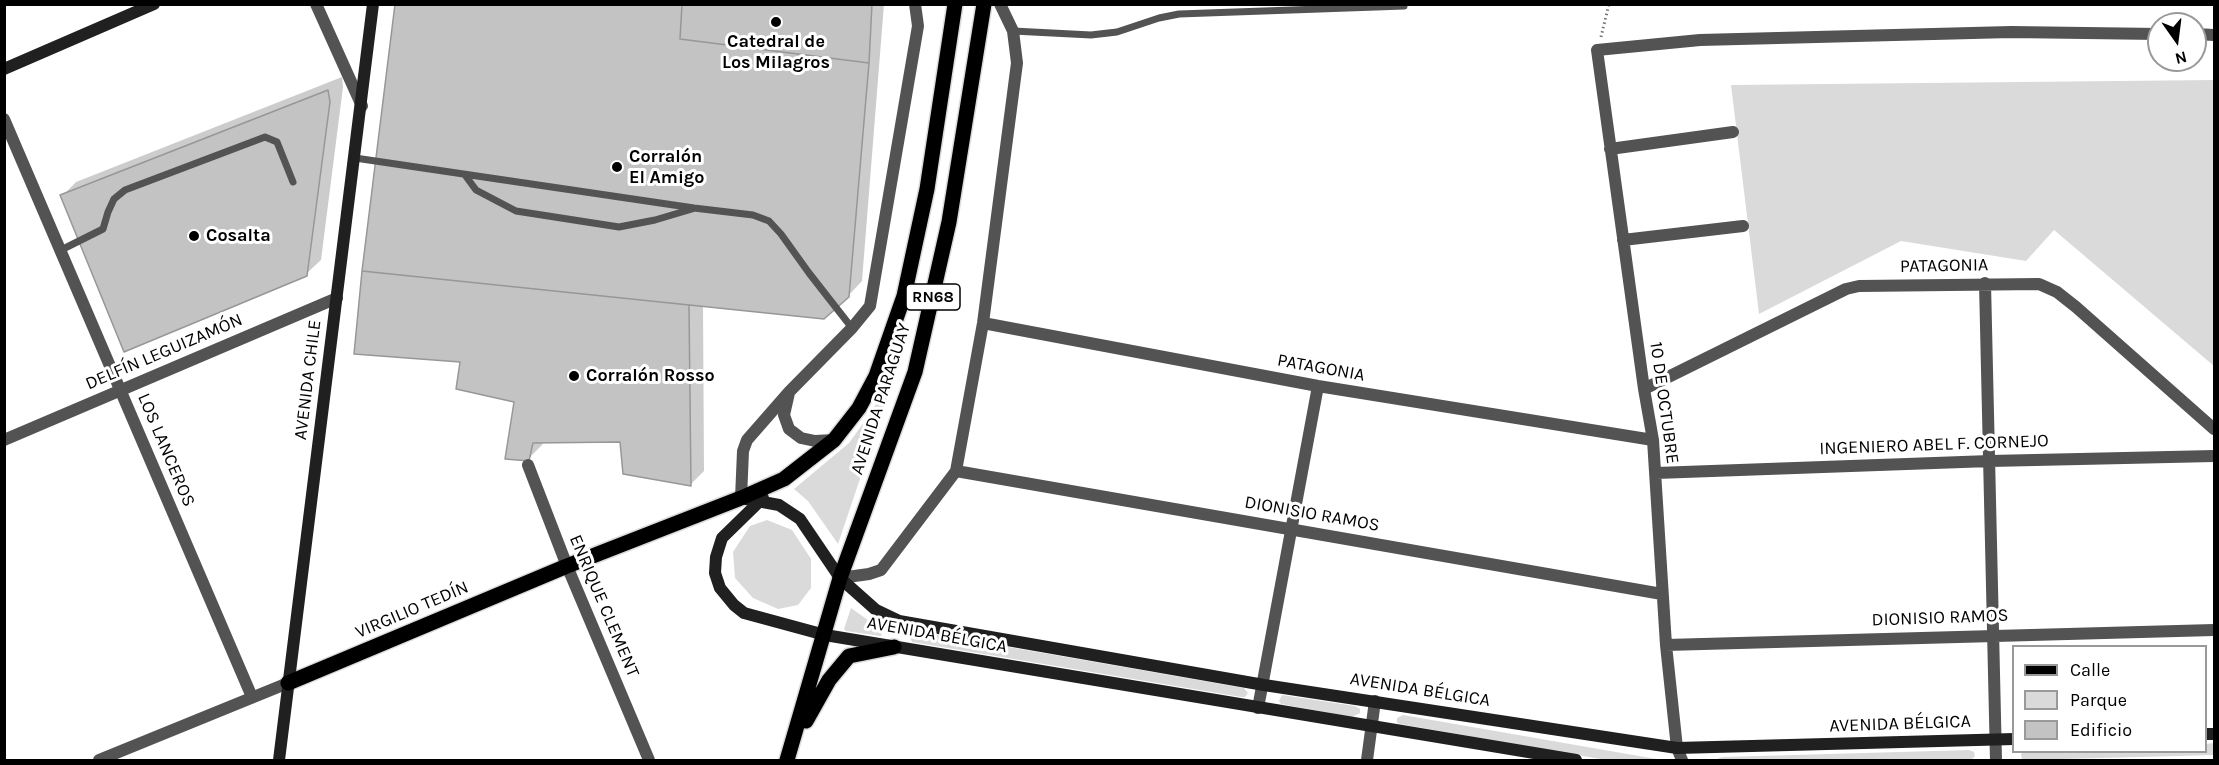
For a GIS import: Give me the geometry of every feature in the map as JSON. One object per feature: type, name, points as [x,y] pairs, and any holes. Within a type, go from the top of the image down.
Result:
[{"type":"main road","points":[[4,69],[139,8],[154,4]]},
{"type":"main road","name":"AVENIDA CHILE","points":[[279,760],[374,4]]},
{"type":"main road","name":"AVENIDA PARAGUAY","points":[[741,498],[784,479],[834,440],[859,408],[876,376],[904,296],[927,189],[955,4]]},
{"type":"main road","name":"AVENIDA PARAGUAY","points":[[787,760],[840,578],[918,361],[949,222],[984,4]]},
{"type":"main road","points":[[784,479],[722,538],[716,557],[715,573],[720,588],[744,613],[825,635]]},
{"type":"main road","points":[[741,498],[779,505],[800,519],[840,578]]},
{"type":"main road","name":"VIRGILIO TEDÍN","points":[[288,683],[567,566],[741,498]]},
{"type":"main road","name":"AVENIDA BÉLGICA","points":[[840,578],[876,610],[899,621],[1264,684],[1677,748],[2012,739]]},
{"type":"main road","name":"AVENIDA BÉLGICA","points":[[825,635],[1576,760]]},
{"type":"main road","points":[[793,745],[829,680],[849,656],[894,646]]},
{"type":"street","points":[[316,4],[362,106]]},
{"type":"street","points":[[741,498],[743,451],[747,440],[870,306],[918,26],[915,4]]},
{"type":"street","points":[[840,578],[881,570],[956,471],[983,323],[1017,63],[1013,31],[1000,4]]},
{"type":"street","points":[[1597,50],[1700,40],[2011,32],[2147,34]]},
{"type":"street","name":"10 DE OCTUBRE","points":[[1597,50],[1653,440],[1666,645],[1677,748],[1682,760]]},
{"type":"street","name":"LOS LANCEROS","points":[[4,119],[252,697]]},
{"type":"street","points":[[1610,149],[1732,132]]},
{"type":"street","points":[[1623,240],[1743,226]]},
{"type":"street","points":[[1986,283],[1996,760]]},
{"type":"street","name":"PATAGONIA","points":[[1644,389],[1846,289],[1859,286],[2039,284],[2057,292],[2076,307],[2214,429]]},
{"type":"street","name":"DELFÍN LEGUIZAMÓN","points":[[4,440],[337,298]]},
{"type":"street","name":"PATAGONIA","points":[[983,323],[1318,386],[1653,440]]},
{"type":"street","points":[[1258,708],[1318,386]]},
{"type":"street","points":[[789,392],[784,415],[789,429],[801,438],[815,441],[834,440]]},
{"type":"street","name":"INGENIERO ABEL F. CORNEJO","points":[[1656,473],[1990,461],[2214,456]]},
{"type":"street","name":"ENRIQUE CLEMENT","points":[[528,465],[567,566],[649,760]]},
{"type":"street","name":"DIONISIO RAMOS","points":[[956,471],[1662,594]]},
{"type":"street","name":"DIONISIO RAMOS","points":[[1666,645],[2214,630]]},
{"type":"street","name":"VIRGILIO TEDÍN","points":[[99,760],[288,683]]},
{"type":"street","points":[[1367,760],[1376,701]]},
{"type":"lane","points":[[1013,31],[1091,35],[1117,32],[1179,14],[1404,6]]},
{"type":"lane","points":[[61,250],[104,229],[114,199],[125,190],[265,137],[277,142],[294,182]]},
{"type":"lane","points":[[355,158],[753,215],[769,221],[782,234],[852,328]]},
{"type":"lane","points":[[465,175],[476,190],[516,211],[619,227],[655,220],[694,208]]},
{"type":"path","points":[[1597,50],[1609,4]]},
{"type":"green space","points":[[2214,80],[2214,366],[2054,230],[2026,261],[1901,241],[1759,314],[1731,85]]},
{"type":"green space","points":[[889,380],[893,381],[838,544],[808,501],[794,489],[849,443],[872,411]]},
{"type":"green space","points":[[767,520],[792,530],[811,559],[811,588],[798,605],[778,609],[753,598],[735,578],[733,552],[750,526]]},
{"type":"green space","points":[[851,608],[879,628],[882,635],[846,631],[844,629]]},
{"type":"green space","points":[[922,632],[1244,688],[1248,693],[1245,697],[1241,697],[912,642],[911,633]]},
{"type":"green space","points":[[1282,695],[1355,706],[1360,709],[1360,713],[1352,717],[1281,704],[1279,701]]},
{"type":"green space","points":[[1403,715],[1662,760],[1606,760],[1397,723],[1397,718]]},
{"type":"green space","points":[[2214,743],[2214,755],[2027,760],[2022,759],[2021,755],[2022,753],[2207,753],[2207,744]]},
{"type":"green space","points":[[1969,750],[1974,752],[1975,756],[1971,760],[1717,760],[1724,757]]},
{"type":"building","name":"Corralón El Amigo","points":[[395,4],[682,4],[680,39],[869,63],[849,297],[824,319],[362,271]]},
{"type":"building","name":"Catedral de Los Milagros","points":[[682,4],[872,4],[869,63],[680,39]]},
{"type":"building","name":"Cosalta","points":[[328,90],[330,102],[307,276],[124,352],[60,195]]},
{"type":"building","name":"Corralón Rosso","points":[[362,271],[689,305],[691,486],[623,474],[620,442],[533,443],[529,461],[505,459],[514,402],[456,389],[460,362],[354,354]]},
{"type":"place","name":"Catedral de Los Milagros","points":[[776,22]]},
{"type":"place","name":"Corralón El Amigo","points":[[617,167]]},
{"type":"place","name":"Cosalta","points":[[194,236]]},
{"type":"place","name":"Corralón Rosso","points":[[574,376]]}]
